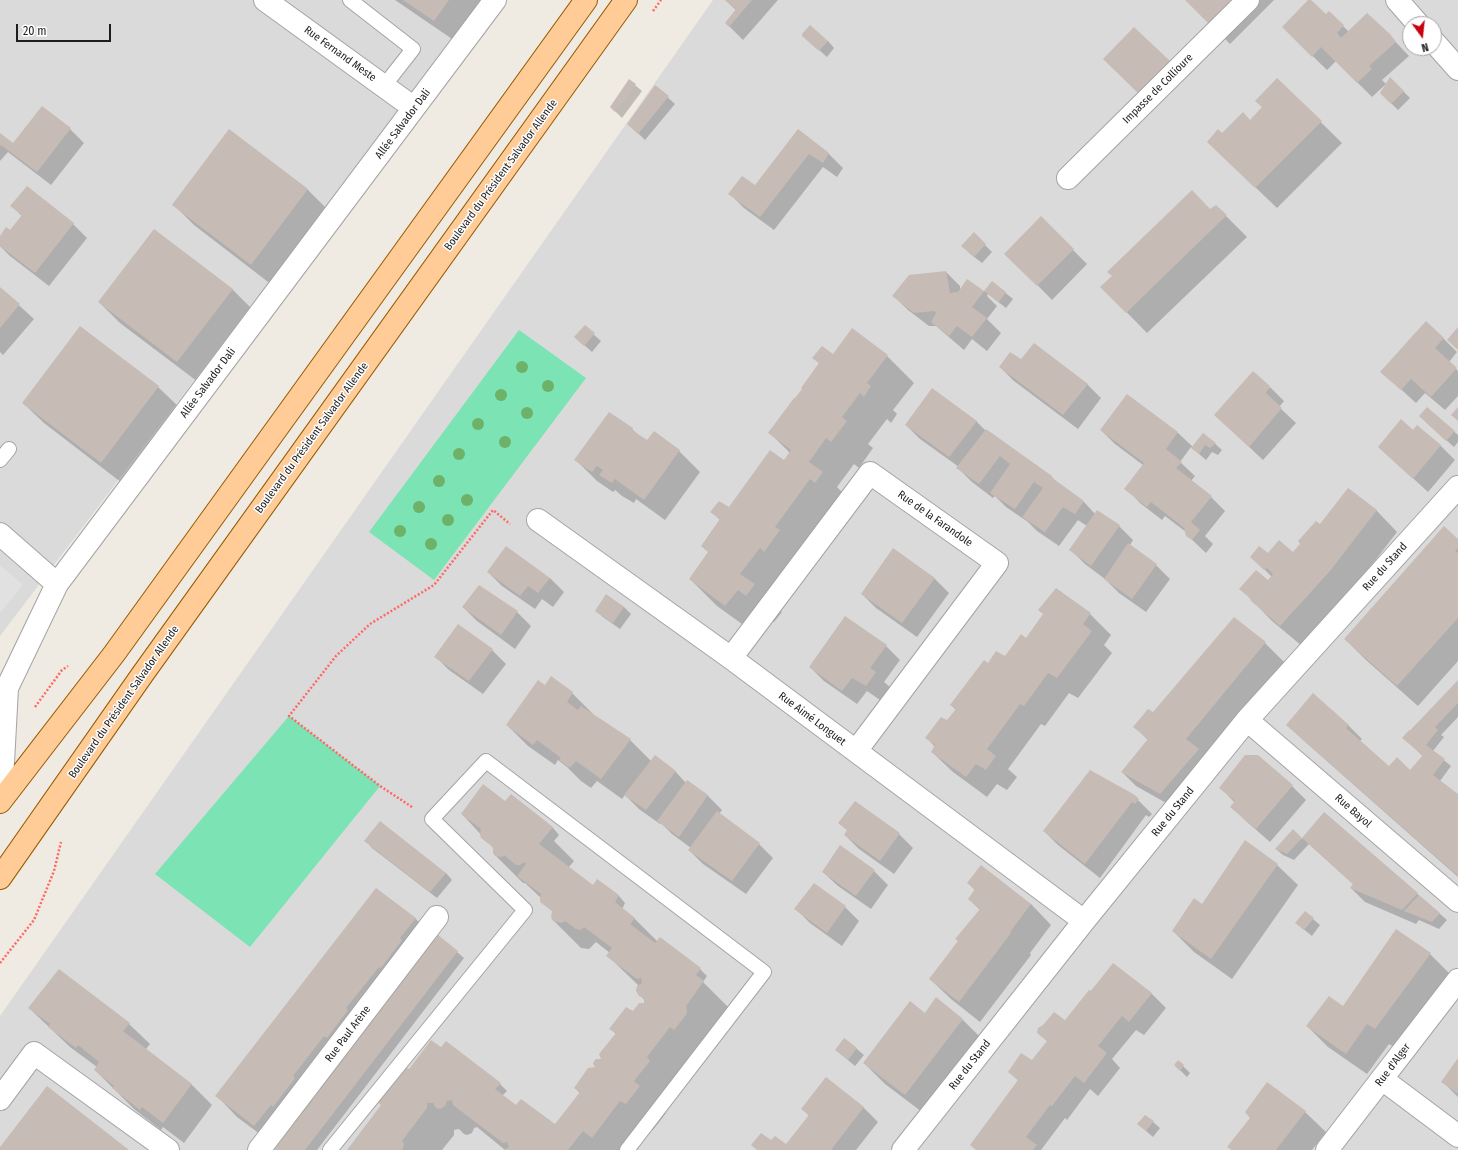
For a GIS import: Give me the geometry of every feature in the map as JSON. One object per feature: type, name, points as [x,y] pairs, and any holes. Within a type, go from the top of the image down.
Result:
[{"type":"main road","points":[[1,801],[114,654],[586,0]]},
{"type":"main road","name":"Boulevard du Président Salvador Allende","points":[[0,878],[142,676],[626,0]]},
{"type":"street","name":"Rue Fernand Meste","points":[[265,0],[414,108]]},
{"type":"street","name":"Allée Salvador Dali","points":[[1,801],[7,688],[57,584],[495,0]]},
{"type":"street","name":"Impasse de Collioure","points":[[1068,178],[1248,0]]},
{"type":"street","points":[[1397,0],[1411,16]]},
{"type":"street","points":[[1442,51],[1458,69]]},
{"type":"street","name":"Rue de la Farandole","points":[[731,658],[870,473],[997,563],[856,751]]},
{"type":"street","name":"Rue du Stand","points":[[903,1150],[1084,921],[1247,720],[1458,487]]},
{"type":"street","name":"Rue Aimé Longuet","points":[[538,520],[731,658],[1084,921]]},
{"type":"street","points":[[0,534],[57,584]]},
{"type":"street","name":"Rue Bayol","points":[[1247,720],[1458,901]]},
{"type":"street","name":"Rue Paul Arène","points":[[259,1150],[437,918]]},
{"type":"street","name":"Rue d'Alger","points":[[1327,1150],[1458,980]]},
{"type":"street","points":[[0,1099],[34,1053],[168,1150]]},
{"type":"street","points":[[1382,1079],[1458,1136]]},
{"type":"lane","points":[[350,0],[413,49],[384,86]]},
{"type":"lane","points":[[0,460],[9,449]]},
{"type":"lane","points":[[330,1150],[525,910],[432,819],[486,760],[764,972],[627,1150]]},
{"type":"path","points":[[402,801],[289,716],[336,656],[370,624],[434,585],[493,510],[521,534],[538,520]]},
{"type":"shaded area","points":[[0,0],[483,0],[0,636]]},
{"type":"shaded area","points":[[713,0],[1458,0],[1458,1150],[0,1150],[0,1016]]},
{"type":"shaded area","points":[[0,565],[23,585],[0,613]]},
{"type":"green space","points":[[519,330],[586,378],[434,580],[369,532]]},
{"type":"green space","points":[[289,716],[380,786],[250,947],[155,874]]},
{"type":"building","points":[[403,0],[449,0],[434,21]]},
{"type":"building","points":[[725,0],[752,0],[729,27],[725,23],[736,9]]},
{"type":"building","points":[[1185,0],[1233,0],[1209,24]]},
{"type":"building","points":[[1308,0],[1311,0],[1326,14],[1329,11],[1344,25],[1337,33],[1341,38],[1367,13],[1390,34],[1396,42],[1369,66],[1372,69],[1357,83],[1321,47],[1312,57],[1282,27]]},
{"type":"building","points":[[810,25],[828,41],[819,51],[802,36]]},
{"type":"building","points":[[1134,27],[1171,62],[1139,94],[1103,59]]},
{"type":"building","points":[[1390,77],[1404,91],[1391,104],[1380,93]]},
{"type":"building","points":[[1277,78],[1322,121],[1255,188],[1207,142],[1218,129],[1222,133],[1243,112],[1250,120],[1262,107],[1255,101]]},
{"type":"building","points":[[629,79],[636,84],[615,112],[610,107]]},
{"type":"building","points":[[655,85],[669,96],[638,134],[627,124]]},
{"type":"building","points":[[42,106],[71,128],[37,172],[1,145],[0,146],[0,133],[13,143]]},
{"type":"building","points":[[229,129],[308,189],[251,265],[172,205]]},
{"type":"building","points":[[798,129],[829,153],[823,163],[809,154],[760,217],[728,194],[742,176],[755,185]]},
{"type":"building","points":[[27,186],[74,223],[35,273],[0,246],[0,236],[6,227],[10,230],[22,215],[10,206]]},
{"type":"building","points":[[1192,190],[1210,209],[1216,205],[1227,215],[1126,313],[1100,287],[1112,276],[1107,272]]},
{"type":"building","points":[[1041,216],[1074,249],[1037,286],[1004,254]]},
{"type":"building","points":[[154,229],[233,289],[177,362],[98,302]]},
{"type":"building","points":[[974,232],[986,244],[974,257],[961,246]]},
{"type":"building","points":[[946,271],[950,293],[958,292],[967,279],[984,291],[972,307],[987,318],[972,337],[957,326],[949,336],[931,322],[936,313],[934,311],[914,313],[892,296],[909,275]]},
{"type":"building","points":[[992,281],[1006,292],[999,302],[984,291]]},
{"type":"building","points":[[0,287],[20,304],[0,328]]},
{"type":"building","points":[[1426,321],[1444,338],[1435,348],[1457,368],[1431,397],[1411,379],[1401,390],[1380,372]]},
{"type":"building","points":[[585,325],[595,333],[584,346],[574,337]]},
{"type":"building","points":[[80,326],[159,386],[101,463],[22,403]]},
{"type":"building","points":[[1458,327],[1458,350],[1447,340]]},
{"type":"building","points":[[852,328],[888,355],[867,383],[871,386],[864,397],[860,393],[842,417],[847,421],[831,442],[826,438],[809,462],[823,472],[815,483],[810,479],[775,527],[780,530],[764,552],[760,548],[740,574],[755,584],[746,596],[738,590],[725,606],[689,579],[708,552],[701,546],[720,519],[710,512],[719,501],[729,507],[770,450],[784,460],[791,450],[768,433],[802,389],[801,388],[819,363],[812,358],[822,346],[833,354]]},
{"type":"building","points":[[1034,343],[1088,384],[1063,415],[999,367],[1010,352],[1021,359]]},
{"type":"building","points":[[1253,371],[1270,386],[1266,393],[1282,408],[1249,447],[1214,415]]},
{"type":"building","points":[[932,388],[977,421],[949,457],[905,425]]},
{"type":"building","points":[[1127,394],[1178,432],[1166,449],[1182,462],[1176,468],[1212,496],[1191,522],[1200,530],[1192,540],[1186,536],[1184,528],[1151,502],[1147,507],[1124,489],[1144,463],[1100,430]]},
{"type":"building","points":[[1427,407],[1455,431],[1446,441],[1419,416]]},
{"type":"building","points":[[1458,407],[1458,421],[1451,415]]},
{"type":"building","points":[[609,412],[633,428],[632,430],[647,440],[654,431],[680,450],[644,500],[615,479],[612,483],[599,475],[603,470],[597,466],[592,472],[574,460]]},
{"type":"building","points":[[1401,419],[1413,430],[1417,425],[1441,445],[1413,479],[1378,447]]},
{"type":"building","points":[[986,429],[1052,476],[1051,477],[1084,501],[1075,514],[1063,507],[1045,532],[1022,517],[1043,488],[1034,482],[1015,509],[990,493],[1010,464],[1000,456],[979,484],[956,468]]},
{"type":"building","points":[[1203,433],[1216,443],[1210,448],[1205,445],[1199,454],[1191,448]]},
{"type":"building","points":[[1348,488],[1377,510],[1330,571],[1280,626],[1239,589],[1256,570],[1268,580],[1273,574],[1267,568],[1264,570],[1250,557],[1259,546],[1268,553],[1279,540],[1293,552],[1300,544],[1298,541],[1316,521],[1320,524]]},
{"type":"building","points":[[1097,510],[1120,525],[1091,566],[1069,550]]},
{"type":"building","points":[[1444,526],[1458,539],[1458,548],[1455,551],[1458,553],[1458,618],[1397,686],[1344,639]]},
{"type":"building","points":[[1128,543],[1157,564],[1132,599],[1104,579]]},
{"type":"building","points":[[506,546],[550,578],[538,593],[528,586],[520,596],[487,572]]},
{"type":"building","points":[[893,548],[935,578],[902,623],[861,594]]},
{"type":"building","points":[[479,585],[518,611],[501,635],[462,607]]},
{"type":"building","points":[[1056,588],[1091,613],[1083,624],[1092,631],[1057,678],[1048,673],[1024,706],[1020,704],[987,749],[996,756],[986,770],[976,764],[966,777],[931,752],[935,745],[925,738],[941,717],[947,720],[956,709],[950,705],[984,660],[988,663],[996,651],[1005,656],[1021,634],[1026,638],[1043,614],[1038,610]]},
{"type":"building","points":[[606,594],[624,607],[613,623],[595,611]]},
{"type":"building","points":[[845,616],[887,645],[870,668],[876,672],[866,686],[852,678],[842,691],[809,667]]},
{"type":"building","points":[[1234,617],[1266,642],[1186,739],[1199,749],[1160,794],[1121,772],[1148,739],[1133,727],[1148,709],[1153,712]]},
{"type":"building","points":[[458,624],[493,649],[469,681],[434,657]]},
{"type":"building","points":[[551,676],[573,692],[567,702],[578,710],[581,706],[631,739],[601,779],[576,761],[570,768],[559,760],[561,758],[537,740],[533,745],[506,725],[538,680],[545,685]]},
{"type":"building","points":[[1458,680],[1458,703],[1435,727],[1438,730],[1426,745],[1445,759],[1433,775],[1458,794],[1458,876],[1286,725],[1313,693],[1349,725],[1346,728],[1389,766],[1397,757],[1410,770],[1423,755],[1402,738]]},
{"type":"building","points":[[655,755],[676,771],[646,810],[624,795]]},
{"type":"building","points":[[1245,755],[1258,755],[1293,785],[1256,829],[1230,807],[1235,801],[1219,788]]},
{"type":"building","points":[[1090,770],[1135,795],[1139,799],[1135,804],[1132,802],[1085,864],[1043,831]]},
{"type":"building","points":[[687,780],[708,795],[679,837],[657,821]]},
{"type":"building","points":[[483,784],[505,801],[511,794],[553,827],[539,844],[593,885],[597,879],[619,895],[615,902],[635,918],[630,924],[655,943],[660,937],[701,968],[696,975],[704,981],[686,1006],[686,1015],[674,1030],[670,1027],[647,1057],[650,1061],[634,1081],[640,1086],[626,1104],[620,1101],[592,1138],[583,1131],[568,1150],[503,1150],[509,1147],[507,1142],[503,1143],[453,1105],[452,1100],[447,1101],[445,1106],[440,1109],[436,1108],[433,1103],[427,1103],[427,1108],[402,1141],[404,1144],[402,1150],[347,1150],[381,1105],[375,1100],[402,1065],[409,1069],[431,1040],[441,1047],[446,1041],[501,1083],[495,1089],[516,1105],[521,1099],[555,1124],[580,1092],[574,1088],[588,1068],[595,1067],[593,1064],[594,1061],[596,1059],[601,1059],[599,1054],[616,1033],[609,1029],[626,1007],[633,1011],[639,1003],[644,1003],[644,998],[639,996],[636,991],[637,986],[642,983],[641,978],[637,979],[606,956],[612,948],[584,927],[581,930],[576,929],[565,921],[562,923],[553,921],[551,917],[552,911],[540,902],[541,894],[517,876],[526,864],[524,862],[520,865],[516,865],[504,855],[502,857],[495,856],[493,853],[493,847],[481,838],[481,829],[461,814]]},
{"type":"building","points":[[855,801],[900,833],[880,861],[844,835],[847,830],[838,823]]},
{"type":"building","points":[[717,811],[760,843],[732,881],[688,850]]},
{"type":"building","points":[[1324,812],[1418,893],[1402,910],[1350,888],[1353,884],[1302,838]]},
{"type":"building","points":[[380,821],[446,873],[430,892],[364,841]]},
{"type":"building","points":[[1293,829],[1302,838],[1287,854],[1275,849]]},
{"type":"building","points":[[1245,840],[1278,864],[1211,959],[1172,931],[1194,898],[1202,904]]},
{"type":"building","points":[[840,845],[875,870],[856,896],[822,872]]},
{"type":"building","points":[[981,865],[1031,904],[959,1002],[929,979],[958,941],[955,939],[980,909],[968,899],[975,889],[967,883]]},
{"type":"building","points":[[814,883],[846,906],[827,933],[794,909]]},
{"type":"building","points":[[376,888],[416,918],[400,938],[402,940],[381,968],[379,967],[346,1008],[348,1010],[327,1038],[324,1036],[293,1076],[295,1078],[273,1107],[271,1105],[254,1126],[215,1096]]},
{"type":"building","points":[[1419,895],[1440,913],[1432,922],[1404,911]]},
{"type":"building","points":[[1305,911],[1314,918],[1304,930],[1295,923]]},
{"type":"building","points":[[1396,929],[1431,953],[1375,1029],[1367,1024],[1346,1054],[1306,1026],[1329,996],[1343,1006]]},
{"type":"building","points":[[438,935],[458,951],[305,1150],[274,1150]]},
{"type":"building","points":[[1113,963],[1152,993],[1129,1022],[1122,1016],[1098,1046],[1107,1053],[1084,1083],[1075,1076],[1052,1106],[1050,1105],[1026,1137],[1037,1145],[1033,1150],[976,1150],[970,1145],[1018,1080],[1008,1072],[1021,1053],[1032,1060],[1047,1041],[1037,1033],[1038,1028],[1043,1025],[1054,1012],[1065,1020],[1089,990],[1091,991]]},
{"type":"building","points":[[59,969],[130,1023],[123,1031],[192,1084],[163,1123],[142,1107],[140,1110],[112,1088],[114,1086],[94,1070],[99,1062],[78,1045],[76,1048],[48,1027],[50,1024],[28,1008]]},
{"type":"building","points":[[936,997],[963,1019],[905,1095],[863,1063],[910,1001],[925,1013]]},
{"type":"building","points":[[844,1038],[857,1048],[848,1060],[835,1050]]},
{"type":"building","points":[[1458,1058],[1458,1094],[1441,1082]]},
{"type":"building","points":[[1178,1060],[1184,1065],[1180,1071],[1174,1065]]},
{"type":"building","points":[[826,1077],[864,1107],[831,1150],[757,1150],[751,1145],[761,1133],[771,1140],[775,1136],[786,1144],[809,1115],[801,1109]]},
{"type":"building","points":[[1267,1082],[1306,1111],[1276,1150],[1232,1150],[1227,1147],[1250,1118],[1245,1112]]},
{"type":"building","points":[[47,1086],[129,1150],[0,1150],[0,1147]]},
{"type":"building","points":[[1145,1115],[1154,1121],[1146,1131],[1137,1124]]}]
